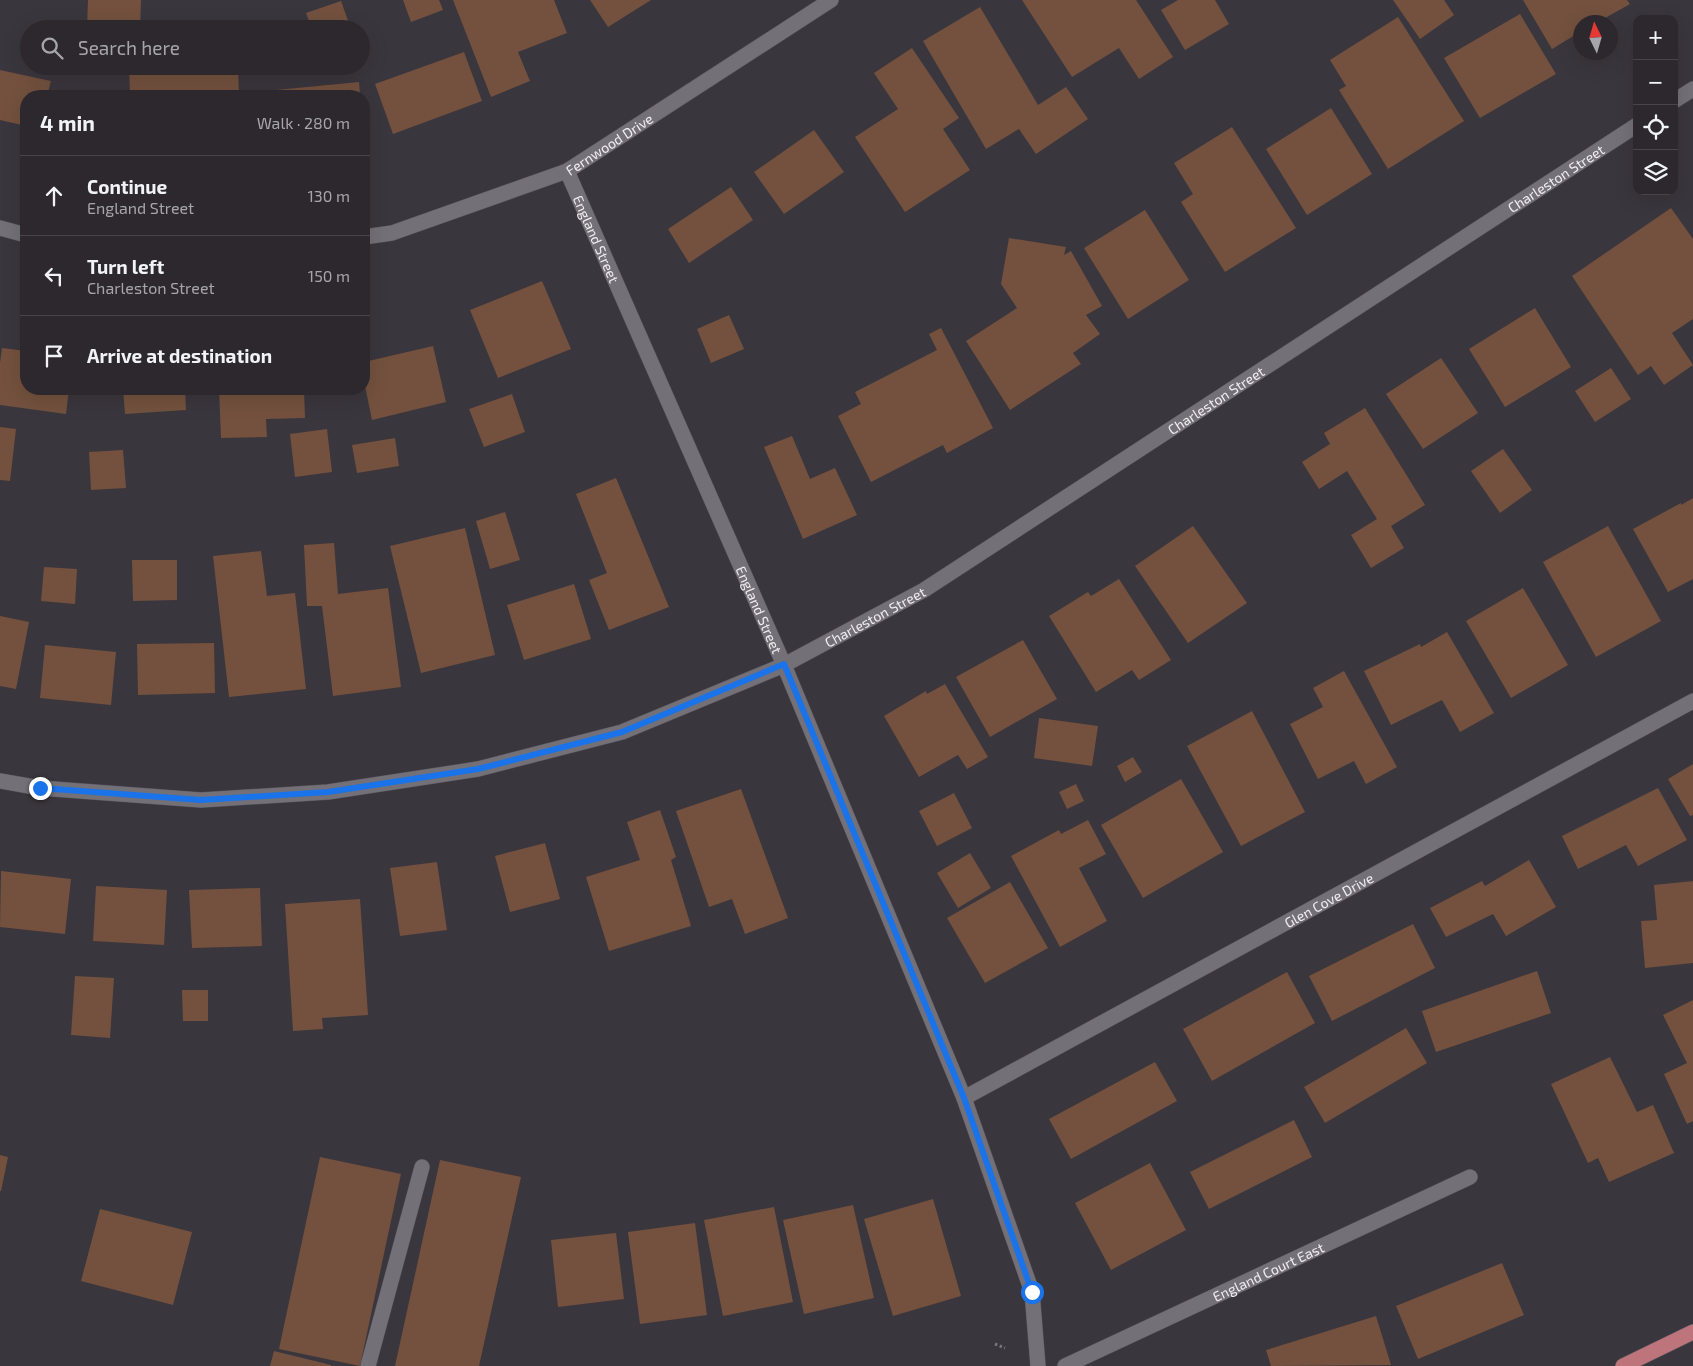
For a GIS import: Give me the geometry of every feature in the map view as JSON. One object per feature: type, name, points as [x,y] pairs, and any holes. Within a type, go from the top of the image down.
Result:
[{"type":"main road","points":[[1623,1366],[1693,1332]]},
{"type":"street","name":"Fernwood Drive","points":[[370,236],[392,233],[567,171],[831,0]]},
{"type":"street","points":[[1678,98],[1693,89]]},
{"type":"street","name":"Charleston Street","points":[[0,781],[40,788],[201,800],[328,792],[478,769],[622,732],[784,664],[924,590],[1633,128]]},
{"type":"street","name":"England Street","points":[[567,171],[784,664],[964,1098],[1032,1292],[1038,1366]]},
{"type":"street","points":[[0,228],[20,233]]},
{"type":"street","name":"Glen Cove Drive","points":[[964,1098],[1693,701]]},
{"type":"street","points":[[368,1366],[422,1167]]},
{"type":"street","name":"England Court East","points":[[1065,1366],[1470,1177]]},
{"type":"path","points":[[995,1344],[1005,1348]]},
{"type":"building","points":[[88,0],[141,0],[140,20],[87,20]]},
{"type":"building","points":[[403,0],[439,0],[443,10],[411,22]]},
{"type":"building","points":[[453,0],[554,0],[567,33],[518,52],[530,81],[491,97]]},
{"type":"building","points":[[590,0],[651,0],[608,27]]},
{"type":"building","points":[[1022,0],[1136,0],[1173,57],[1139,79],[1119,48],[1072,77]]},
{"type":"building","points":[[1178,0],[1215,0],[1229,24],[1185,50],[1161,10]]},
{"type":"building","points":[[1393,0],[1444,0],[1454,15],[1420,39]]},
{"type":"building","points":[[1523,0],[1627,0],[1630,4],[1610,15],[1573,15],[1573,36],[1552,49]]},
{"type":"building","points":[[341,1],[348,20],[309,20],[306,13]]},
{"type":"building","points":[[980,7],[1038,105],[1066,87],[1088,119],[1036,154],[1019,129],[986,149],[923,41]]},
{"type":"building","points":[[1520,14],[1556,74],[1480,118],[1444,58]]},
{"type":"building","points":[[1398,17],[1464,121],[1388,169],[1339,90],[1346,86],[1330,60]]},
{"type":"building","points":[[912,48],[959,118],[943,129],[970,170],[905,212],[855,137],[898,109],[874,73]]},
{"type":"building","points":[[464,52],[482,101],[393,134],[375,84]]},
{"type":"building","points":[[0,70],[51,81],[49,90],[20,90],[20,125],[0,120]]},
{"type":"building","points":[[129,75],[238,75],[239,90],[130,90]]},
{"type":"building","points":[[359,82],[360,90],[276,90]]},
{"type":"building","points":[[1331,108],[1372,174],[1307,215],[1266,149]]},
{"type":"building","points":[[1232,127],[1296,228],[1225,272],[1181,202],[1193,194],[1174,163]]},
{"type":"building","points":[[814,130],[844,172],[784,214],[754,172]]},
{"type":"building","points":[[731,187],[753,220],[689,263],[668,229]]},
{"type":"building","points":[[1671,208],[1693,239],[1693,319],[1672,333],[1693,365],[1664,385],[1651,366],[1638,375],[1572,276]]},
{"type":"building","points":[[1145,210],[1189,280],[1128,319],[1084,248]]},
{"type":"building","points":[[1009,238],[1066,247],[1064,255],[1071,251],[1102,306],[1086,315],[1100,334],[1073,353],[1081,364],[1010,410],[966,341],[1017,308],[1001,284]]},
{"type":"building","points":[[542,281],[571,349],[498,378],[470,310]]},
{"type":"building","points":[[1535,308],[1571,367],[1505,407],[1469,349]]},
{"type":"building","points":[[729,315],[744,349],[711,363],[697,329]]},
{"type":"building","points":[[941,328],[993,428],[947,453],[943,445],[871,482],[838,416],[861,404],[855,392],[937,350],[929,334]]},
{"type":"building","points":[[433,346],[446,402],[372,420],[367,395],[370,395],[370,361]]},
{"type":"building","points":[[2,348],[20,350],[20,395],[68,395],[66,414],[0,405]]},
{"type":"building","points":[[1441,358],[1478,413],[1423,449],[1386,394]]},
{"type":"building","points":[[1611,368],[1631,399],[1595,422],[1575,391]]},
{"type":"building","points":[[512,394],[525,432],[484,447],[469,409]]},
{"type":"building","points":[[123,395],[185,395],[186,410],[125,414]]},
{"type":"building","points":[[219,395],[304,395],[305,418],[266,419],[267,437],[221,438]]},
{"type":"building","points":[[1365,408],[1425,505],[1391,526],[1404,548],[1371,568],[1351,535],[1377,519],[1347,471],[1319,489],[1302,462],[1330,444],[1324,433]]},
{"type":"building","points":[[0,427],[16,429],[10,481],[0,480]]},
{"type":"building","points":[[327,429],[332,472],[295,477],[290,434]]},
{"type":"building","points":[[792,436],[810,479],[835,468],[857,515],[803,539],[764,447]]},
{"type":"building","points":[[395,438],[399,466],[357,473],[352,445]]},
{"type":"building","points":[[1503,449],[1532,490],[1500,513],[1471,471]]},
{"type":"building","points":[[123,450],[126,488],[91,490],[89,452]]},
{"type":"building","points":[[616,478],[669,607],[609,630],[589,580],[607,573],[576,494]]},
{"type":"building","points":[[1693,498],[1693,579],[1668,592],[1633,529]]},
{"type":"building","points":[[505,512],[520,560],[490,569],[476,521]]},
{"type":"building","points":[[1193,526],[1247,603],[1188,643],[1135,566]]},
{"type":"building","points":[[1608,526],[1661,621],[1596,657],[1543,562]]},
{"type":"building","points":[[465,528],[495,655],[421,673],[390,546]]},
{"type":"building","points":[[334,543],[338,594],[388,588],[401,687],[333,696],[322,606],[307,606],[304,545]]},
{"type":"building","points":[[261,551],[267,596],[295,593],[306,689],[229,697],[213,556]]},
{"type":"building","points":[[132,560],[177,560],[177,600],[133,601]]},
{"type":"building","points":[[44,567],[77,569],[75,604],[41,601]]},
{"type":"building","points":[[1119,579],[1171,660],[1139,680],[1132,670],[1096,692],[1049,616],[1088,592],[1091,596]]},
{"type":"building","points":[[574,584],[591,639],[524,660],[507,605]]},
{"type":"building","points":[[1523,588],[1568,665],[1511,698],[1466,621]]},
{"type":"building","points":[[0,616],[29,622],[16,689],[0,686]]},
{"type":"building","points":[[1447,632],[1494,713],[1460,732],[1442,700],[1391,725],[1364,671],[1420,644],[1421,647]]},
{"type":"building","points":[[1023,640],[1057,699],[990,737],[956,677]]},
{"type":"building","points":[[214,643],[215,693],[138,695],[137,644]]},
{"type":"building","points":[[45,645],[116,652],[111,705],[40,698]]},
{"type":"building","points":[[1344,671],[1397,767],[1366,784],[1354,761],[1318,779],[1290,724],[1323,707],[1313,688]]},
{"type":"building","points":[[945,684],[988,757],[967,769],[958,755],[919,777],[884,716],[926,691],[927,694]]},
{"type":"building","points":[[1252,711],[1305,812],[1241,846],[1187,746]]},
{"type":"building","points":[[1039,718],[1098,726],[1092,766],[1034,758]]},
{"type":"building","points":[[1133,757],[1142,772],[1125,782],[1117,766]]},
{"type":"building","points":[[1693,764],[1693,815],[1690,816],[1668,779]]},
{"type":"building","points":[[1181,779],[1223,852],[1143,898],[1101,825]]},
{"type":"building","points":[[1076,784],[1084,801],[1067,809],[1059,792]]},
{"type":"building","points":[[1658,788],[1687,840],[1638,866],[1626,845],[1578,869],[1562,836]]},
{"type":"building","points":[[741,789],[788,918],[745,934],[732,899],[709,907],[676,811]]},
{"type":"building","points":[[954,793],[972,828],[937,846],[919,811]]},
{"type":"building","points":[[660,810],[676,857],[671,860],[691,926],[609,951],[586,877],[640,860],[627,822]]},
{"type":"building","points":[[1088,820],[1106,854],[1079,868],[1107,921],[1060,947],[1011,856],[1059,830],[1061,834]]},
{"type":"building","points":[[545,843],[560,899],[510,912],[495,856]]},
{"type":"building","points":[[970,853],[991,888],[958,908],[937,873]]},
{"type":"building","points":[[1529,860],[1556,907],[1506,936],[1493,914],[1446,937],[1430,908],[1482,881],[1485,886]]},
{"type":"building","points":[[437,862],[447,930],[400,936],[390,868]]},
{"type":"building","points":[[1,871],[71,879],[65,934],[0,927]]},
{"type":"building","points":[[1693,881],[1693,963],[1645,968],[1641,921],[1657,920],[1654,885]]},
{"type":"building","points":[[1010,882],[1048,948],[985,983],[947,918]]},
{"type":"building","points":[[96,886],[167,890],[164,945],[93,941]]},
{"type":"building","points":[[260,888],[262,946],[192,948],[189,890]]},
{"type":"building","points":[[360,899],[368,1015],[322,1018],[323,1029],[293,1031],[285,904]]},
{"type":"building","points":[[1413,924],[1435,968],[1332,1021],[1309,976]]},
{"type":"building","points":[[1537,971],[1551,1013],[1436,1052],[1422,1011]]},
{"type":"building","points":[[1287,972],[1315,1023],[1212,1081],[1183,1029]]},
{"type":"building","points":[[75,976],[114,978],[110,1038],[71,1035]]},
{"type":"building","points":[[182,990],[208,990],[208,1021],[183,1021]]},
{"type":"building","points":[[1693,1000],[1693,1121],[1687,1124],[1664,1074],[1687,1063],[1663,1015]]},
{"type":"building","points":[[1406,1028],[1427,1063],[1325,1123],[1304,1087]]},
{"type":"building","points":[[1610,1057],[1637,1112],[1653,1105],[1674,1153],[1609,1182],[1598,1158],[1588,1163],[1551,1084]]},
{"type":"building","points":[[1155,1062],[1177,1101],[1071,1159],[1049,1119]]},
{"type":"building","points":[[1294,1120],[1312,1157],[1209,1209],[1190,1172]]},
{"type":"building","points":[[0,1155],[8,1157],[1,1191],[0,1191]]},
{"type":"building","points":[[320,1157],[401,1174],[360,1366],[279,1349]]},
{"type":"building","points":[[440,1160],[521,1177],[479,1366],[395,1366]]},
{"type":"building","points":[[1150,1163],[1186,1230],[1111,1270],[1075,1203]]},
{"type":"building","points":[[933,1199],[961,1296],[893,1316],[864,1219]]},
{"type":"building","points":[[853,1205],[874,1298],[804,1314],[783,1220]]},
{"type":"building","points":[[774,1207],[793,1302],[723,1316],[704,1220]]},
{"type":"building","points":[[100,1209],[192,1232],[173,1305],[81,1281]]},
{"type":"building","points":[[695,1223],[707,1315],[640,1324],[628,1232]]},
{"type":"building","points":[[616,1233],[624,1299],[558,1307],[551,1240]]},
{"type":"building","points":[[1502,1263],[1524,1315],[1418,1359],[1396,1306]]},
{"type":"building","points":[[1376,1316],[1391,1365],[1271,1366],[1266,1350]]},
{"type":"building","points":[[274,1351],[331,1365],[331,1366],[270,1366]]},
{"type":"route","points":[[40,788],[201,800],[328,792],[478,769],[622,732],[784,664],[964,1098],[1032,1292]]}]
